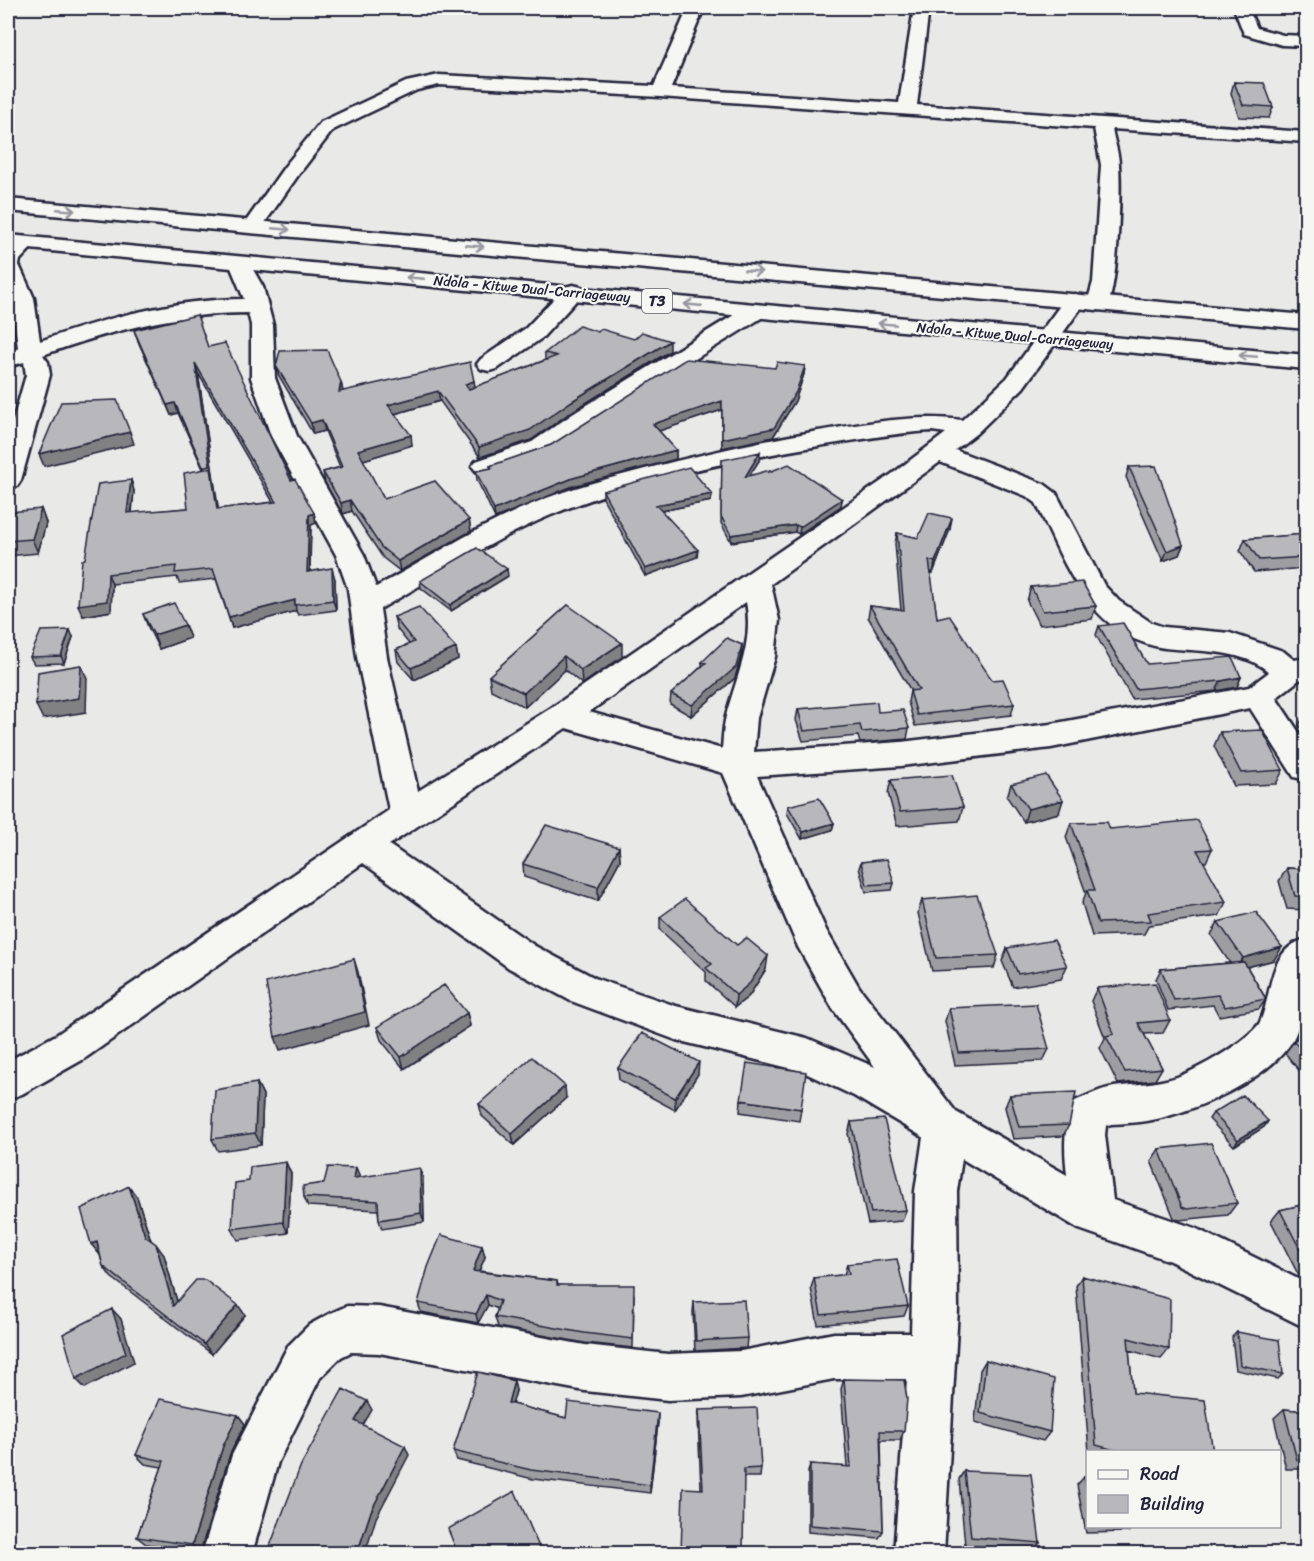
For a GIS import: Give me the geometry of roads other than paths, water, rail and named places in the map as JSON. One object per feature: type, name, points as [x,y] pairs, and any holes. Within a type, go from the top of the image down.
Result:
[{"type":"main road","points":[[660,92],[696,8]]},
{"type":"main road","points":[[907,110],[922,8]]},
{"type":"main road","points":[[1241,8],[1250,31],[1281,40],[1306,41]]},
{"type":"main road","points":[[252,227],[292,170],[327,126],[412,86],[440,80],[660,92],[1306,137]]},
{"type":"main road","points":[[1098,303],[1104,282],[1110,165],[1102,124]]},
{"type":"main road","points":[[8,205],[1306,322]]},
{"type":"main road","points":[[8,480],[38,375],[36,362],[30,352],[23,298],[8,265],[17,242]]},
{"type":"main road","name":"Ndola - Kitwe Dual-Carriageway","points":[[17,242],[1306,362]]},
{"type":"main road","points":[[240,263],[252,287],[262,325],[265,386],[284,436],[350,555],[362,589],[363,606],[407,815]]},
{"type":"main road","points":[[489,364],[534,333],[573,292]]},
{"type":"main road","points":[[8,1081],[70,1047],[407,815],[562,716],[756,582],[937,452],[968,428],[1015,383],[1075,301]]},
{"type":"main road","points":[[8,360],[115,322],[209,307],[257,306]]},
{"type":"main road","points":[[485,466],[541,447],[583,418],[755,312]]},
{"type":"main road","points":[[363,606],[496,532],[540,510],[597,489],[716,458],[865,431],[932,424],[968,428]]},
{"type":"main road","points":[[937,452],[1035,489],[1047,499],[1092,589],[1101,602],[1128,622],[1160,637],[1230,643],[1298,670]]},
{"type":"main road","points":[[756,582],[764,620],[760,657],[741,718],[736,765],[811,936],[846,998],[945,1130],[936,1191],[935,1309],[919,1554]]},
{"type":"main road","points":[[562,716],[736,765],[901,754],[1052,736],[1258,696],[1298,670]]},
{"type":"main road","points":[[1258,696],[1306,768]]},
{"type":"main road","points":[[363,845],[522,957],[584,990],[676,1023],[807,1055],[868,1083],[945,1130],[1094,1214],[1180,1243],[1306,1306]]},
{"type":"main road","points":[[1094,1214],[1085,1146],[1086,1121],[1089,1114],[1111,1106],[1151,1102],[1185,1093],[1226,1072],[1255,1053],[1277,1031],[1289,978],[1306,954]]},
{"type":"main road","points":[[227,1554],[256,1455],[304,1362],[325,1341],[347,1329],[379,1330],[585,1368],[668,1377],[741,1374],[834,1356],[932,1356]]}]
